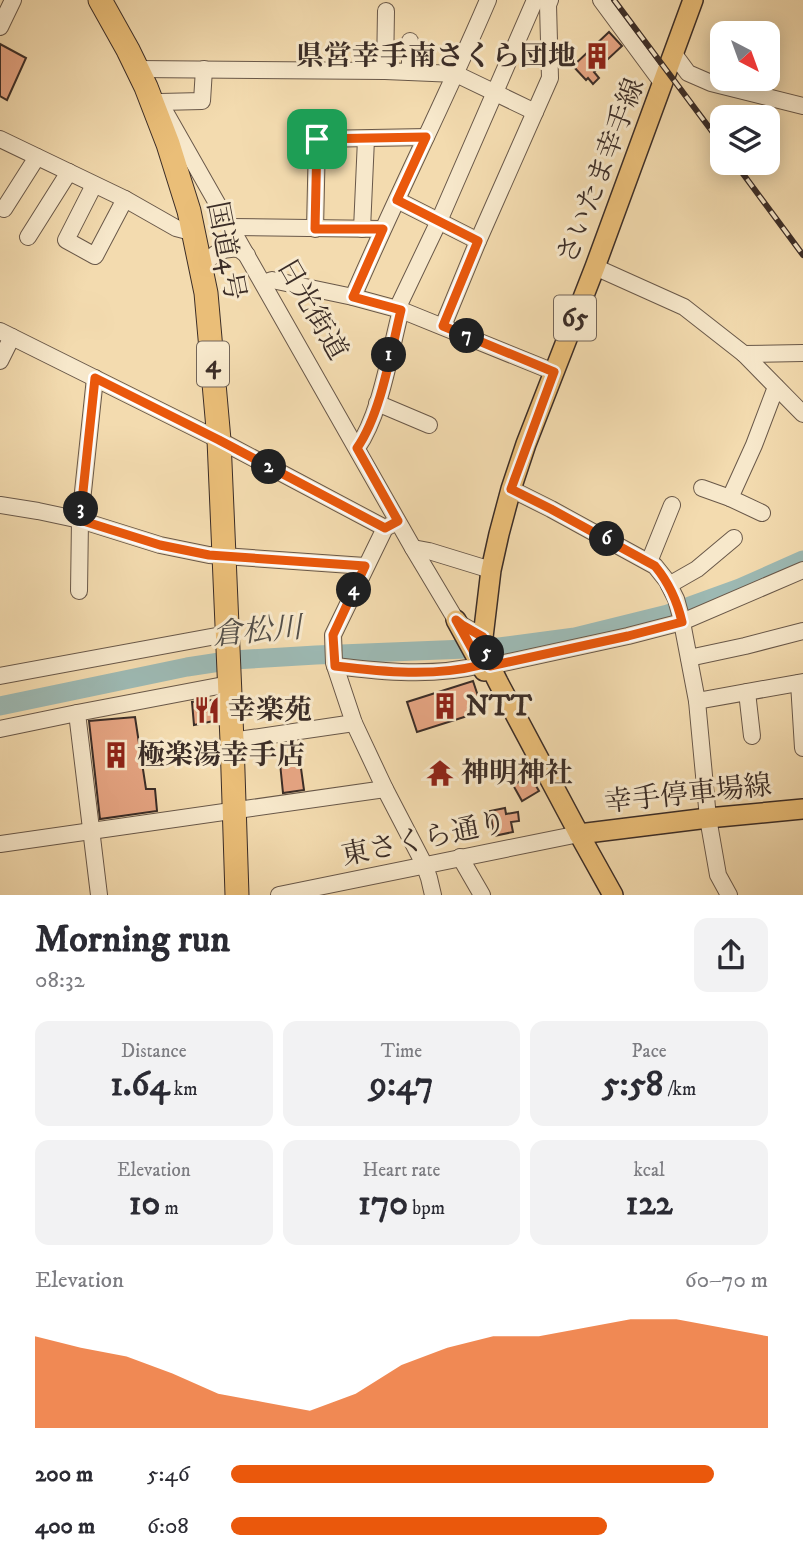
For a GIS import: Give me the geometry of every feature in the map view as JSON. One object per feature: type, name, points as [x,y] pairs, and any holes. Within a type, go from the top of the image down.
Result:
[{"type":"highway","name":"日光街道","points":[[100,0],[148,86]]},
{"type":"highway","name":"国道4号","points":[[148,86],[192,222],[210,323],[219,440],[237,895]]},
{"type":"main road","name":"さいたま幸手線","points":[[482,654],[491,570],[511,489],[694,0]]},
{"type":"main road","points":[[456,620],[482,654],[613,895]]},
{"type":"main road","name":"幸手停車場線","points":[[579,834],[803,809]]},
{"type":"street","points":[[0,27],[13,0]]},
{"type":"street","points":[[353,297],[488,0]]},
{"type":"street","points":[[601,0],[663,84]]},
{"type":"street","points":[[357,448],[377,403],[399,310],[495,93],[542,1]]},
{"type":"street","points":[[443,326],[550,78],[542,1]]},
{"type":"street","points":[[385,71],[386,11]]},
{"type":"street","points":[[410,41],[410,72]]},
{"type":"street","points":[[674,54],[688,74],[711,83],[803,106]]},
{"type":"street","points":[[148,86],[202,101],[204,69]]},
{"type":"street","points":[[148,86],[204,69],[456,74],[535,112]]},
{"type":"street","name":"日光街道","points":[[148,86],[357,448],[391,524],[413,548],[456,620]]},
{"type":"street","points":[[315,229],[317,139],[426,137]]},
{"type":"street","points":[[0,139],[176,228],[192,222],[228,221],[315,229],[383,229]]},
{"type":"street","points":[[362,229],[366,139]]},
{"type":"street","points":[[4,209],[37,157]]},
{"type":"street","points":[[28,237],[69,172]]},
{"type":"street","points":[[94,185],[66,240],[95,256],[125,200]]},
{"type":"street","points":[[397,200],[478,241]]},
{"type":"street","points":[[202,267],[220,250],[239,249],[247,255]]},
{"type":"street","points":[[595,267],[684,307],[744,354],[803,414]]},
{"type":"street","points":[[263,283],[272,280],[399,310],[554,372]]},
{"type":"street","points":[[0,361],[6,334],[391,524],[365,566],[333,635],[334,665],[354,723],[424,864],[433,895]]},
{"type":"street","points":[[744,354],[803,353]]},
{"type":"street","points":[[79,591],[80,520],[95,378]]},
{"type":"street","points":[[730,498],[776,387]]},
{"type":"street","points":[[377,403],[429,425]]},
{"type":"street","points":[[702,488],[762,513]]},
{"type":"street","points":[[511,489],[649,562],[655,566],[673,592],[697,701],[708,818],[718,875],[729,895]]},
{"type":"street","points":[[0,505],[80,520],[160,545],[224,556],[365,566]]},
{"type":"street","points":[[649,562],[672,505]]},
{"type":"street","points":[[673,592],[734,538]]},
{"type":"street","points":[[413,548],[491,570]]},
{"type":"street","points":[[334,665],[383,672],[424,673],[466,668],[482,654],[628,636],[681,619],[803,570]]},
{"type":"street","points":[[689,658],[803,631]]},
{"type":"street","points":[[0,676],[227,642]]},
{"type":"street","points":[[0,729],[229,679]]},
{"type":"street","points":[[697,701],[801,683],[803,748]]},
{"type":"street","points":[[747,692],[752,736]]},
{"type":"street","points":[[77,713],[99,895]]},
{"type":"street","points":[[232,741],[354,723]]},
{"type":"street","points":[[0,844],[385,789]]},
{"type":"street","name":"東さくら通り","points":[[279,895],[324,891],[424,864],[579,834]]},
{"type":"street","points":[[460,857],[482,895]]},
{"type":"building","name":"県営幸手南さくら団地","points":[[609,32],[622,46],[594,72],[599,78],[593,84],[573,66]]},
{"type":"building","points":[[0,44],[26,58],[7,100],[0,96]]},
{"type":"building","name":"NTT","points":[[473,681],[483,711],[417,732],[407,702]]},
{"type":"building","points":[[213,700],[214,721],[194,725],[192,702]]},
{"type":"building","name":"極楽湯幸手店","points":[[135,717],[146,789],[155,789],[157,811],[100,819],[89,721]]},
{"type":"building","points":[[300,761],[304,790],[283,793],[280,763]]},
{"type":"building","points":[[530,776],[539,791],[522,801],[513,785]]},
{"type":"building","points":[[505,808],[506,814],[518,812],[519,821],[511,822],[513,832],[494,836],[490,811]]},
{"type":"waterway","name":"倉松川","points":[[0,706],[233,660],[491,648],[575,637],[668,614],[740,588],[803,560]]},
{"type":"railway","points":[[614,0],[710,129]]},
{"type":"railway","points":[[744,175],[803,255]]},
{"type":"place","name":"県営幸手南さくら団地","points":[[597,56]]},
{"type":"place","name":"NTT","points":[[445,706]]},
{"type":"place","name":"幸楽苑","points":[[207,710]]},
{"type":"place","name":"極楽湯幸手店","points":[[116,755]]},
{"type":"place","name":"神明神社","points":[[440,773]]},
{"type":"route","points":[[426,137],[397,200],[478,241],[443,326],[554,372],[511,489],[655,566],[676,599],[682,622],[490,666],[483,637],[456,620],[481,665],[424,673],[383,672],[335,666],[333,635],[365,566],[209,555],[160,545],[80,520],[95,378],[385,528],[398,521],[357,448],[377,403],[401,310],[353,297],[383,229],[315,229],[317,139],[426,137]]}]
